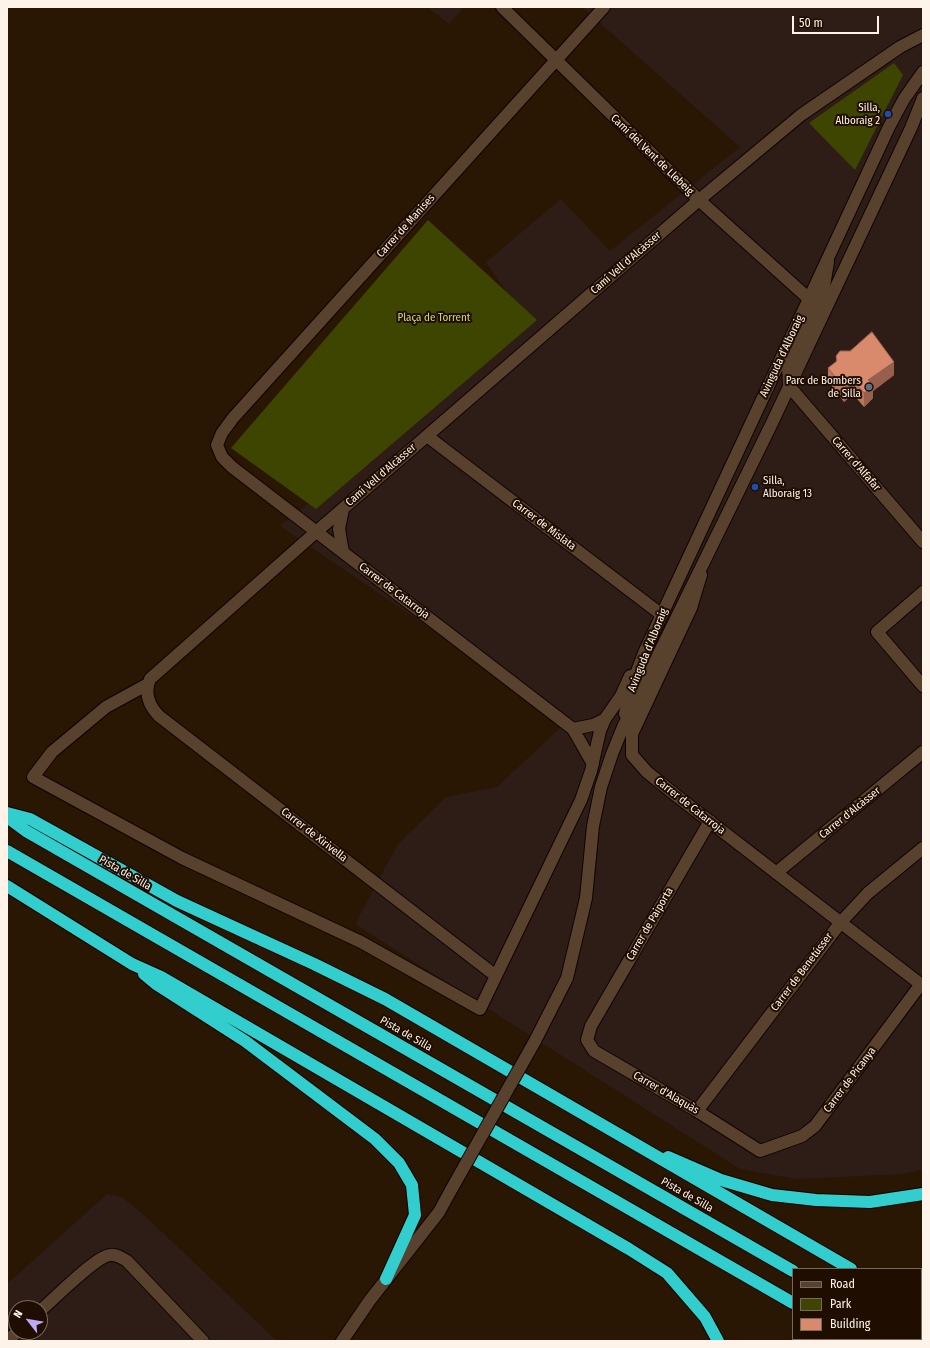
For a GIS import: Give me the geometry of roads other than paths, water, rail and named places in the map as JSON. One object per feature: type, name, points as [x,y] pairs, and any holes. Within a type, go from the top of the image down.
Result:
[{"type":"highway","points":[[7,813],[30,819],[177,901],[314,964],[385,999],[640,1145],[662,1161],[849,1268]]},
{"type":"highway","name":"Pista de Silla","points":[[7,817],[26,831],[792,1270]]},
{"type":"highway","points":[[7,851],[792,1302]]},
{"type":"highway","points":[[7,886],[132,964],[161,977],[635,1253],[667,1274],[705,1317],[718,1341]]},
{"type":"highway","points":[[132,964],[156,984],[256,1050],[375,1139],[399,1163],[412,1185],[415,1215],[386,1279]]},
{"type":"highway","points":[[640,1145],[721,1180],[772,1195],[816,1200],[870,1202],[923,1194]]},
{"type":"street","name":"Camí del Vent de Llebeig","points":[[502,7],[699,200],[808,298]]},
{"type":"street","name":"Carrer de Manises","points":[[219,450],[219,439],[233,418],[604,7]]},
{"type":"street","name":"Camí Vell d'Alcàsser","points":[[148,684],[153,675],[699,200],[801,115],[900,47],[923,35]]},
{"type":"street","name":"Avinguda d’Alboraig","points":[[623,727],[630,690],[652,636],[808,298],[889,127],[904,99],[923,72]]},
{"type":"street","name":"Avinguda d’Alboraig","points":[[623,727],[789,386],[911,128],[923,98]]},
{"type":"street","name":"Avinguda d’Alboraig","points":[[789,386],[788,366],[824,286],[829,255]]},
{"type":"street","name":"Carrer d'Alfafar","points":[[789,386],[923,542]]},
{"type":"street","name":"Carrer de Mislata","points":[[427,436],[662,615]]},
{"type":"street","name":"Carrer de Catarroja","points":[[219,450],[232,467],[573,729],[593,764]]},
{"type":"street","name":"Camí Vell d'Alcàsser","points":[[342,509],[339,529],[343,552]]},
{"type":"street","name":"Carrer de Catarroja","points":[[708,553],[691,608],[632,734],[632,755],[647,772],[922,985]]},
{"type":"street","points":[[923,592],[877,632],[923,686]]},
{"type":"street","points":[[148,684],[106,707],[52,752],[32,777],[182,858],[361,942],[480,1009],[581,800],[593,764],[597,739],[605,719],[621,696],[638,660],[652,636]]},
{"type":"street","name":"Carrer de Xirivella","points":[[148,684],[149,701],[159,716],[496,976]]},
{"type":"street","points":[[573,729],[593,725],[605,719]]},
{"type":"street","points":[[342,1341],[370,1300],[439,1212],[535,1041],[567,978],[586,898],[593,826],[601,787],[623,727]]},
{"type":"street","name":"Carrer d'Alcàsser","points":[[776,873],[923,752]]},
{"type":"street","name":"Carrer de Paiporta","points":[[591,1026],[710,821]]},
{"type":"street","name":"Carrer de Benetússer","points":[[697,1111],[840,922],[868,894],[923,848]]},
{"type":"street","name":"Carrer de Picanya","points":[[760,1151],[802,1136],[815,1126],[922,985]]},
{"type":"street","name":"Carrer d'Alaquàs","points":[[591,1026],[587,1040],[594,1051],[697,1111],[760,1151]]},
{"type":"street","points":[[48,1304],[96,1262],[110,1255],[120,1256],[203,1341]]},
{"type":"place","name":"Silla, Alboraig 2","points":[[888,114]]},
{"type":"place","name":"Parc de Bombers de Silla","points":[[869,387]]},
{"type":"place","name":"Silla, Alboraig 13","points":[[755,487]]},
{"type":"park label","name":"Plaça de Torrent","points":[[434,318]]}]
